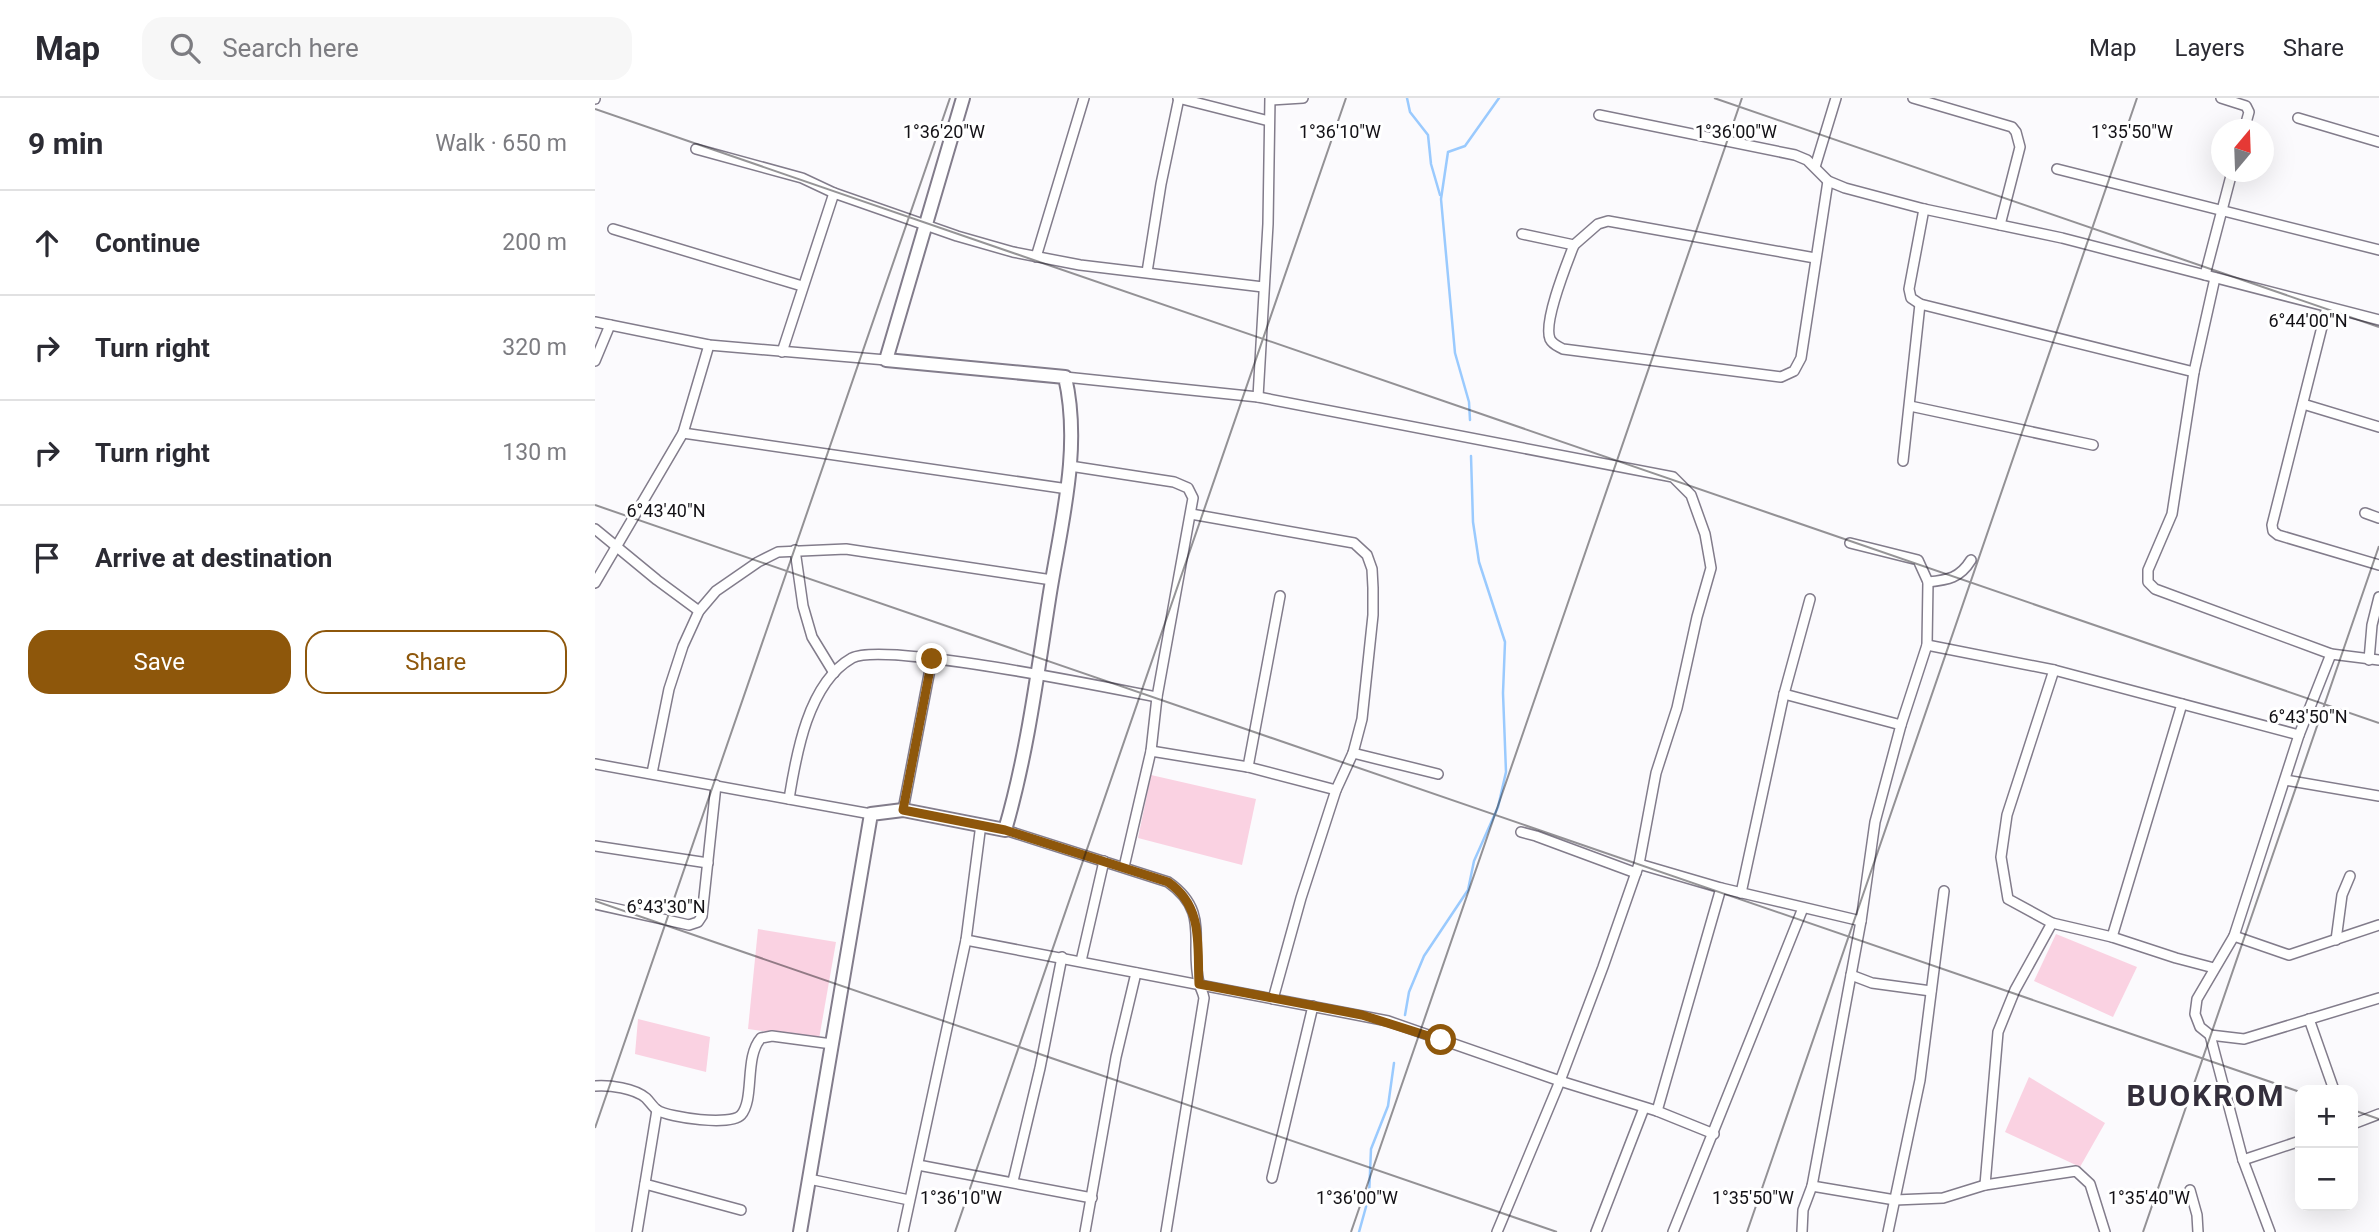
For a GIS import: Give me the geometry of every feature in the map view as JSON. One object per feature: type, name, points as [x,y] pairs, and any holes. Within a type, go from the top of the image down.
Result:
[{"type":"street","points":[[886,360],[963,98]]},
{"type":"street","points":[[1035,257],[1084,98]]},
{"type":"street","points":[[1147,272],[1161,184],[1179,98],[1269,121]]},
{"type":"street","points":[[1258,397],[1268,224],[1271,99],[1303,98]]},
{"type":"street","points":[[1815,167],[1836,98]]},
{"type":"street","points":[[1913,98],[2012,127],[2016,132],[2020,147],[2000,225]]},
{"type":"street","points":[[2221,98],[2246,106],[2249,112],[2247,119]]},
{"type":"street","points":[[1599,115],[1795,155],[1807,160],[1828,181],[1845,188],[1924,209],[2062,238],[2379,320]]},
{"type":"street","points":[[2298,118],[2379,142]]},
{"type":"street","points":[[696,149],[802,178],[834,193],[925,225],[1035,257],[1263,287]]},
{"type":"street","points":[[2057,169],[2379,250]]},
{"type":"street","points":[[1815,258],[1608,221],[1598,224],[1574,245],[1561,278],[1549,325],[1549,336],[1556,346],[1563,349],[1781,377],[1794,371],[1801,358],[1828,181]]},
{"type":"street","points":[[2204,275],[2229,182]]},
{"type":"street","points":[[782,352],[834,193]]},
{"type":"street","points":[[1924,209],[1909,289],[1912,298],[1920,304],[2194,372]]},
{"type":"street","points":[[613,229],[802,286]]},
{"type":"street","points":[[1522,234],[1574,245]]},
{"type":"street","points":[[2215,278],[2194,372],[2172,514],[2148,570],[2148,582],[2155,589],[2331,654],[2374,660],[2372,625],[2379,597]]},
{"type":"street","points":[[1903,461],[1920,304]]},
{"type":"street","points":[[2327,307],[2272,525],[2273,531],[2379,565]]},
{"type":"street","points":[[595,322],[709,345],[1258,397],[1673,477],[1691,495],[1705,534],[1711,568],[1677,708],[1656,774],[1637,869],[1560,1081],[1497,1232]]},
{"type":"street","points":[[595,361],[610,325]]},
{"type":"street","points":[[595,583],[683,433],[709,345]]},
{"type":"street","points":[[1005,830],[1037,676],[1068,489],[1070,397],[1065,377]]},
{"type":"street","points":[[2303,404],[2379,427]]},
{"type":"street","points":[[1910,406],[2093,445]]},
{"type":"street","points":[[683,433],[1068,489]]},
{"type":"street","points":[[1070,466],[1174,482],[1188,488],[1193,498],[1157,697],[1151,751],[1124,867]]},
{"type":"street","points":[[1191,513],[1354,543],[1367,555],[1372,569],[1373,615],[1362,719],[1353,753],[1336,790],[1301,898],[1273,999]]},
{"type":"street","points":[[2365,513],[2379,517]]},
{"type":"street","points":[[595,529],[699,611]]},
{"type":"street","points":[[1802,1232],[1804,1210],[1812,1186],[1861,921],[1875,822],[1901,725],[1927,645],[1927,582],[1917,560],[1850,543]]},
{"type":"street","points":[[652,773],[669,689],[683,646],[699,611],[716,591],[778,552],[846,549],[1052,580]]},
{"type":"street","points":[[795,550],[803,606],[812,637],[834,673]]},
{"type":"street","points":[[1927,582],[1953,579],[1965,570],[1971,560]]},
{"type":"street","points":[[1248,767],[1280,596]]},
{"type":"street","points":[[1741,893],[1784,694],[1809,599]]},
{"type":"street","points":[[1927,645],[2054,670],[2299,735]]},
{"type":"street","points":[[789,799],[805,726],[824,687],[834,673],[853,658],[879,654],[932,659],[1157,697]]},
{"type":"street","points":[[2331,654],[2299,735],[2234,936],[2197,999],[2195,1014],[2200,1027],[2210,1035],[2244,1039],[2379,998]]},
{"type":"street","points":[[903,810],[932,659]]},
{"type":"street","points":[[2054,670],[2007,815],[2001,857],[2008,899],[2052,923],[2112,937],[2214,968]]},
{"type":"street","points":[[1784,694],[1901,725]]},
{"type":"street","points":[[2112,937],[2182,704]]},
{"type":"street","points":[[1151,751],[1248,767],[1336,790]]},
{"type":"street","points":[[1353,753],[1437,774]]},
{"type":"street","points":[[595,764],[871,814],[903,810],[981,824],[1124,867],[1168,882],[1181,892],[1196,923],[1199,984],[1204,998],[1166,1232]]},
{"type":"street","points":[[2285,780],[2379,796]]},
{"type":"street","points":[[595,904],[689,925],[698,922],[702,916],[716,785]]},
{"type":"street","points":[[800,1232],[871,814]]},
{"type":"street","points":[[903,1232],[966,940],[981,824]]},
{"type":"street","points":[[1521,832],[1637,869],[1861,921]]},
{"type":"street","points":[[595,846],[708,863]]},
{"type":"street","points":[[1081,961],[1104,861]]},
{"type":"street","points":[[2336,940],[2342,895],[2350,876]]},
{"type":"street","points":[[1657,1111],[1721,888]]},
{"type":"street","points":[[1888,1232],[1920,1080],[1944,891]]},
{"type":"street","points":[[1673,1232],[1803,908]]},
{"type":"street","points":[[1985,1185],[1998,1032],[2015,990],[2052,923]]},
{"type":"street","points":[[2234,936],[2289,956],[2379,925]]},
{"type":"street","points":[[966,940],[1388,1021],[1560,1081],[1657,1111],[1714,1134]]},
{"type":"street","points":[[1013,1181],[1040,1068],[1062,957]]},
{"type":"street","points":[[1085,1232],[1116,1056],[1136,972]]},
{"type":"street","points":[[1851,975],[1872,983],[1931,991]]},
{"type":"street","points":[[1272,1178],[1313,1006]]},
{"type":"street","points":[[2309,1019],[2332,1085]]},
{"type":"street","points":[[2210,1035],[2243,1160],[2270,1232]]},
{"type":"street","points":[[595,1074],[599,1085],[644,1096],[657,1110],[692,1118],[731,1120],[740,1116],[745,1108],[753,1052],[761,1038],[772,1036],[832,1044]]},
{"type":"street","points":[[1596,1232],[1644,1108]]},
{"type":"street","points":[[638,1232],[657,1110]]},
{"type":"street","points":[[2358,1122],[2379,1114]]},
{"type":"street","points":[[2243,1160],[2295,1143]]},
{"type":"street","points":[[918,1165],[1092,1198]]},
{"type":"street","points":[[1812,1186],[1895,1200],[1943,1198],[1985,1185],[2076,1171],[2090,1184],[2105,1232]]},
{"type":"street","points":[[809,1179],[909,1199]]},
{"type":"street","points":[[645,1184],[741,1210]]},
{"type":"street","points":[[2190,1190],[2197,1214],[2198,1232]]},
{"type":"shaded area","points":[[1151,775],[1256,799],[1242,865],[1138,838]]},
{"type":"shaded area","points":[[758,929],[836,942],[819,1039],[748,1029]]},
{"type":"shaded area","points":[[2056,934],[2137,967],[2113,1017],[2034,981]]},
{"type":"shaded area","points":[[638,1019],[710,1037],[706,1072],[635,1054]]},
{"type":"shaded area","points":[[2029,1077],[2105,1123],[2080,1167],[2005,1132]]},
{"type":"waterway","points":[[1407,98],[1410,112],[1428,135],[1431,164],[1440,195]]},
{"type":"waterway","points":[[1470,420],[1469,402],[1455,353],[1441,199],[1448,152],[1465,146],[1499,98]]},
{"type":"waterway","points":[[1405,1015],[1409,992],[1424,956],[1468,890],[1474,861],[1498,807],[1506,772],[1503,693],[1505,642],[1479,562],[1473,522],[1471,456]]},
{"type":"waterway","points":[[1359,1232],[1369,1196],[1371,1149],[1388,1106],[1394,1063]]},
{"type":"district","name":"BUOKROM","points":[[2206,1096]]},
{"type":"route","points":[[932,659],[903,810],[1005,830],[1168,882],[1181,892],[1196,923],[1199,984],[1388,1021],[1441,1040]]}]
